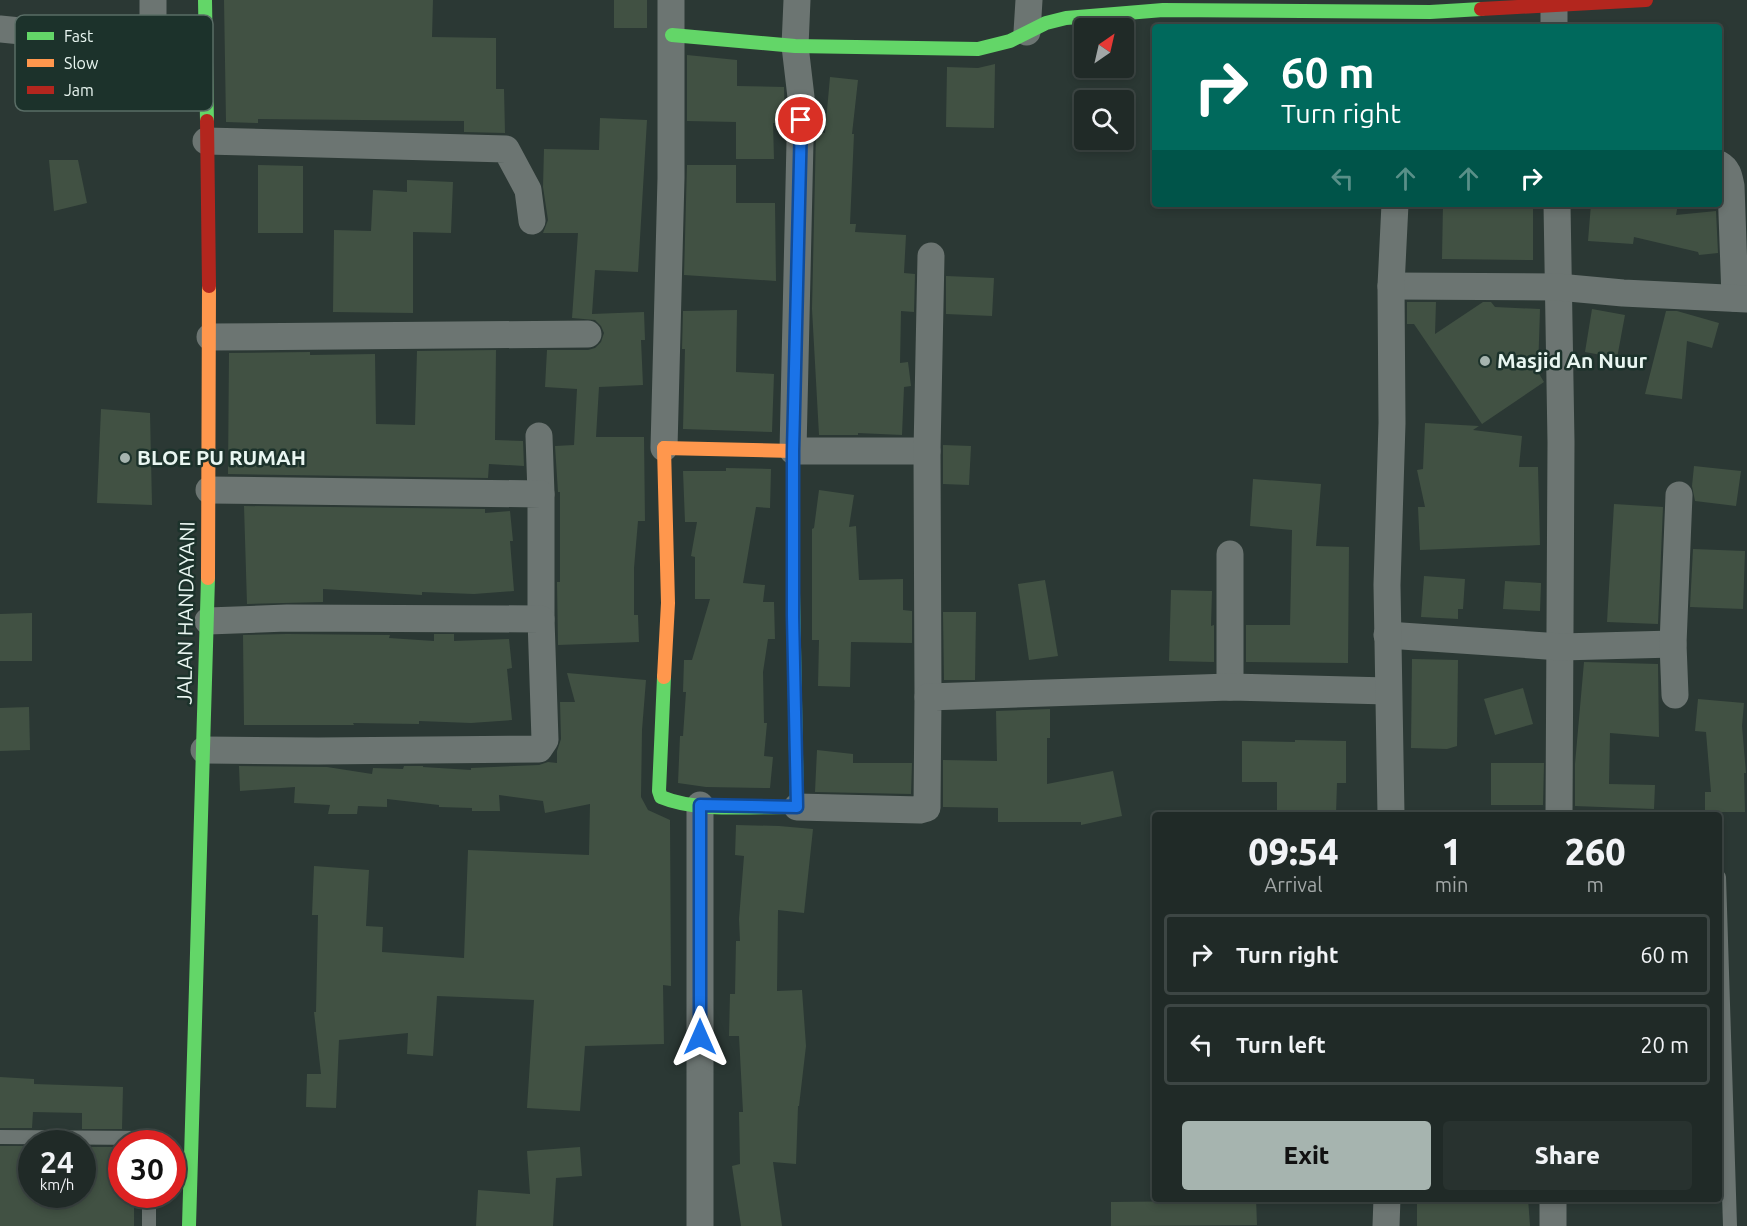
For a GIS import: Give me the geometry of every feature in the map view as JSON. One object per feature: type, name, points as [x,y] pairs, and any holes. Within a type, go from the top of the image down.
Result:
[{"type":"street","points":[[153,0],[153,15]]},
{"type":"street","name":"JALAN HANDAYANI","points":[[205,0],[205,15]]},
{"type":"street","points":[[670,0],[672,35],[671,178],[664,448],[668,603],[659,791],[661,797],[668,801],[700,805],[920,810],[927,808],[927,451],[931,256]]},
{"type":"street","points":[[797,0],[795,46],[801,96],[793,451],[793,616],[797,807]]},
{"type":"street","points":[[1027,32],[1029,0]]},
{"type":"street","points":[[672,35],[795,46],[978,50],[1011,41],[1027,32],[1066,18],[1163,10],[1355,5],[1430,13],[1554,16],[1646,0]]},
{"type":"street","points":[[0,29],[15,30]]},
{"type":"street","name":"JALAN HANDAYANI","points":[[189,1226],[208,621],[210,337],[206,111]]},
{"type":"street","points":[[206,141],[506,149],[528,190],[532,221]]},
{"type":"street","points":[[1391,286],[1558,287],[1623,293],[1741,298],[1731,186],[1729,176],[1722,166]]},
{"type":"street","points":[[1390,812],[1388,635],[1392,423],[1391,286],[1395,207]]},
{"type":"street","points":[[1557,207],[1561,647],[1559,812]]},
{"type":"street","points":[[210,337],[588,334]]},
{"type":"street","points":[[204,750],[539,749],[545,740],[541,619],[542,494],[539,436]]},
{"type":"street","points":[[664,448],[927,451]]},
{"type":"street","points":[[209,490],[542,494]]},
{"type":"street","points":[[1675,695],[1673,644],[1679,495]]},
{"type":"street","points":[[1230,554],[1230,687]]},
{"type":"street","points":[[208,621],[287,618],[541,619]]},
{"type":"street","points":[[1388,635],[1561,647],[1673,644]]},
{"type":"street","points":[[928,697],[1230,687],[1389,691]]},
{"type":"street","points":[[700,805],[700,1226]]},
{"type":"street","points":[[1386,1226],[1387,1202]]},
{"type":"street","points":[[1553,1202],[1553,1226]]},
{"type":"lane","points":[[1722,972],[1730,1226]]},
{"type":"lane","points":[[0,1137],[108,1138]]},
{"type":"lane","points":[[149,1208],[149,1226]]},
{"type":"building","points":[[224,0],[433,0],[432,37],[496,38],[496,89],[504,89],[505,133],[464,132],[464,121],[258,119],[258,123],[226,122]]},
{"type":"building","points":[[614,0],[647,0],[647,28],[614,28]]},
{"type":"building","points":[[687,55],[737,60],[737,86],[784,87],[785,123],[773,123],[774,159],[736,159],[736,122],[687,121]]},
{"type":"building","points":[[995,64],[994,128],[946,127],[947,67],[978,68]]},
{"type":"building","points":[[830,77],[858,80],[852,134],[854,134],[850,224],[856,224],[855,232],[906,235],[904,273],[915,274],[914,312],[901,311],[900,363],[908,362],[911,386],[904,387],[902,435],[858,433],[858,435],[819,435],[812,309],[816,132],[825,133]]},
{"type":"building","points":[[600,118],[647,120],[638,272],[595,270],[592,314],[644,312],[645,340],[641,340],[643,385],[599,387],[596,437],[644,437],[645,521],[638,521],[634,568],[634,615],[638,615],[639,642],[558,645],[557,582],[560,582],[560,492],[558,492],[555,446],[574,445],[577,389],[545,387],[547,350],[595,348],[601,342],[604,333],[595,320],[572,318],[578,233],[543,233],[548,220],[543,187],[544,149],[599,150]]},
{"type":"building","points":[[49,160],[78,160],[87,203],[54,211]]},
{"type":"building","points":[[258,165],[303,166],[303,233],[258,233]]},
{"type":"building","points":[[687,165],[736,165],[736,203],[775,203],[776,281],[684,275]]},
{"type":"building","points":[[407,180],[453,182],[451,233],[413,232],[413,313],[333,312],[334,230],[371,231],[373,190],[407,192]]},
{"type":"building","points":[[1443,207],[1533,207],[1533,260],[1442,259]]},
{"type":"building","points":[[1591,207],[1677,207],[1676,215],[1716,211],[1718,253],[1699,255],[1698,252],[1634,237],[1633,244],[1588,241]]},
{"type":"building","points":[[946,276],[994,278],[992,316],[946,314]]},
{"type":"building","name":"Masjid An Nuur","points":[[1407,302],[1436,302],[1435,334],[1483,302],[1491,302],[1495,307],[1540,309],[1538,372],[1544,382],[1482,424],[1414,324],[1407,324]]},
{"type":"building","points":[[1592,309],[1625,315],[1617,358],[1585,352]]},
{"type":"building","points":[[737,310],[736,372],[774,374],[772,432],[683,429],[685,349],[682,349],[683,311]]},
{"type":"building","points":[[1666,311],[1677,311],[1719,323],[1712,348],[1687,341],[1682,399],[1645,394]]},
{"type":"building","points":[[496,350],[495,440],[523,441],[524,466],[489,464],[488,478],[228,474],[229,353],[375,354],[376,424],[415,425],[417,351]]},
{"type":"building","name":"BLOE PU RUMAH","points":[[101,409],[150,413],[152,505],[97,503]]},
{"type":"building","points":[[1425,423],[1479,426],[1473,430],[1522,436],[1519,467],[1538,467],[1540,545],[1420,550],[1418,507],[1425,507],[1417,470],[1423,469]]},
{"type":"building","points":[[943,445],[971,446],[969,485],[943,484]]},
{"type":"building","points":[[1694,466],[1741,471],[1736,506],[1695,501],[1692,486]]},
{"type":"building","points":[[726,468],[771,469],[770,508],[756,507],[743,583],[765,585],[763,602],[774,602],[775,639],[768,639],[763,672],[764,723],[767,723],[764,756],[773,757],[770,788],[706,787],[678,783],[680,736],[683,736],[686,692],[683,692],[684,660],[692,660],[710,599],[695,599],[695,557],[691,556],[697,522],[685,522],[683,471],[726,471]]},
{"type":"building","points":[[1253,479],[1321,484],[1316,546],[1349,547],[1348,663],[1246,662],[1246,625],[1290,625],[1292,530],[1250,526]]},
{"type":"building","points":[[819,490],[854,495],[849,527],[856,526],[859,580],[903,579],[903,610],[912,611],[912,643],[851,642],[850,687],[818,686],[819,640],[812,640],[812,529]]},
{"type":"building","points":[[1614,504],[1663,507],[1658,624],[1607,622]]},
{"type":"building","points":[[244,506],[485,509],[485,513],[510,511],[514,591],[474,594],[422,592],[422,595],[323,589],[323,602],[247,604]]},
{"type":"building","points":[[1693,549],[1745,551],[1743,609],[1690,607]]},
{"type":"building","points":[[1424,576],[1465,579],[1463,609],[1458,609],[1458,619],[1421,617]]},
{"type":"building","points":[[1045,580],[1058,656],[1029,660],[1018,584]]},
{"type":"building","points":[[1505,581],[1541,583],[1540,611],[1503,609]]},
{"type":"building","points":[[1171,590],[1212,591],[1211,626],[1214,625],[1214,662],[1169,661]]},
{"type":"building","points":[[943,612],[976,612],[975,680],[944,680]]},
{"type":"building","points":[[32,613],[32,661],[0,661],[0,614]]},
{"type":"building","points":[[434,634],[454,634],[454,641],[509,639],[512,668],[507,669],[512,720],[471,723],[419,721],[419,724],[244,725],[243,635],[390,635],[389,638],[434,641]]},
{"type":"building","points":[[1412,659],[1458,660],[1457,746],[1447,749],[1411,748]]},
{"type":"building","points":[[1584,662],[1658,664],[1659,737],[1610,733],[1609,784],[1655,785],[1654,809],[1575,806],[1575,764]]},
{"type":"building","points":[[567,673],[646,680],[642,730],[641,797],[648,810],[670,820],[671,986],[663,985],[664,1044],[585,1046],[580,1111],[527,1108],[534,1000],[437,996],[433,1056],[407,1054],[408,1033],[339,1040],[336,1108],[306,1107],[307,1074],[321,1074],[314,1012],[316,1012],[318,915],[312,915],[314,866],[369,870],[366,926],[383,927],[382,952],[464,958],[468,850],[589,855],[590,804],[545,813],[543,801],[499,795],[500,811],[472,811],[472,808],[439,807],[439,805],[387,799],[387,807],[358,806],[357,814],[328,814],[330,805],[294,803],[295,787],[240,791],[239,766],[327,767],[372,774],[373,768],[403,769],[404,766],[471,770],[471,768],[557,763],[557,751],[561,739],[560,702],[575,702]]},
{"type":"building","points":[[1523,688],[1533,724],[1495,735],[1484,699]]},
{"type":"building","points":[[1698,699],[1744,703],[1742,726],[1746,773],[1744,773],[1745,812],[1705,812],[1705,792],[1711,792],[1706,732],[1695,731]]},
{"type":"building","points":[[29,707],[30,750],[0,751],[0,708]]},
{"type":"building","points":[[1050,709],[1050,738],[1047,738],[1047,784],[1113,771],[1122,816],[1081,825],[1081,822],[998,822],[998,808],[943,807],[943,760],[997,761],[996,711]]},
{"type":"building","points":[[1295,740],[1346,741],[1346,783],[1337,783],[1336,812],[1277,812],[1277,782],[1242,782],[1242,741],[1295,742]]},
{"type":"building","points":[[817,750],[853,754],[853,763],[912,763],[911,794],[815,792]]},
{"type":"building","points":[[1491,763],[1544,763],[1543,805],[1491,805]]},
{"type":"building","points":[[736,825],[813,829],[804,913],[778,910],[777,991],[802,990],[806,1046],[798,1106],[796,1164],[773,1162],[782,1226],[741,1226],[732,1166],[740,1164],[739,1112],[743,1112],[739,1036],[729,1036],[730,994],[735,994],[736,941],[740,941],[739,919],[744,856],[735,855]]},
{"type":"building","points":[[0,1077],[34,1079],[34,1084],[123,1087],[122,1129],[82,1129],[82,1113],[33,1112],[32,1128],[0,1128]]},
{"type":"building","points":[[0,1146],[18,1146],[18,1208],[96,1208],[96,1147],[108,1147],[108,1208],[134,1208],[134,1226],[0,1226]]},
{"type":"building","points":[[580,1147],[582,1176],[556,1178],[553,1226],[476,1226],[478,1190],[530,1194],[527,1151]]},
{"type":"building","points":[[1111,1202],[1256,1202],[1257,1225],[1111,1226]]},
{"type":"building","points":[[1417,1202],[1528,1202],[1530,1226],[1417,1226]]},
{"type":"traffic: fast","points":[[205,0],[205,15]]},
{"type":"traffic: fast","points":[[672,35],[795,46],[978,49],[1010,41],[1046,23],[1066,18],[1163,10],[1430,12],[1481,9]]},
{"type":"traffic: fast","points":[[207,111],[207,121]]},
{"type":"traffic: fast","points":[[189,1226],[208,578]]},
{"type":"traffic: fast","points":[[664,677],[659,791],[661,797],[676,802],[710,807],[797,807],[793,593]]},
{"type":"traffic: slow","points":[[208,578],[209,286]]},
{"type":"traffic: slow","points":[[664,448],[793,451],[793,593]]},
{"type":"traffic: slow","points":[[664,448],[668,603],[664,677]]},
{"type":"traffic: jam","points":[[1481,9],[1646,0]]},
{"type":"traffic: jam","points":[[207,121],[209,286]]},
{"type":"place","name":"Masjid An Nuur","points":[[1485,361]]},
{"type":"place","name":"BLOE PU RUMAH","points":[[125,458]]},
{"type":"route","points":[[700,1037],[702,879],[700,805],[797,807],[793,616],[793,451],[801,120]]}]
